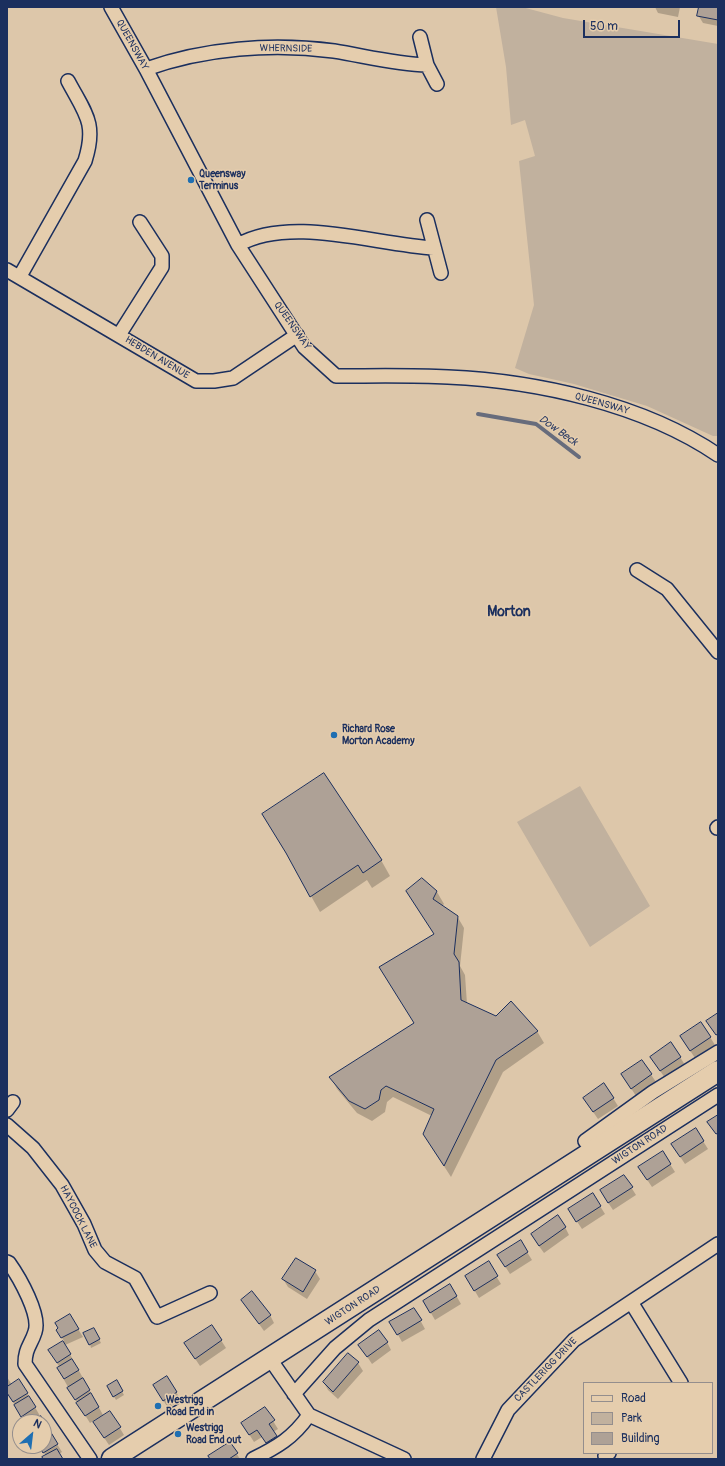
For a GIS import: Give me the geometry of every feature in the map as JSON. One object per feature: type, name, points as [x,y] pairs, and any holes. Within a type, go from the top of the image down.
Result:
[{"type":"main road","name":"WIGTON ROAD","points":[[112,1459],[718,1071]]},
{"type":"street","name":"QUEENSWAY","points":[[111,7],[146,69],[238,245],[304,347],[336,376],[448,376],[543,388],[617,407],[671,428],[718,454]]},
{"type":"street","points":[[420,37],[428,65],[437,84]]},
{"type":"street","name":"WHERNSIDE","points":[[146,69],[160,64],[217,51],[261,48],[333,51],[428,65]]},
{"type":"street","points":[[20,276],[85,161],[91,144],[90,123],[68,81]]},
{"type":"street","points":[[427,220],[441,273]]},
{"type":"street","points":[[119,335],[162,267],[162,256],[140,222]]},
{"type":"street","points":[[238,245],[251,237],[288,232],[355,235],[395,244],[434,248]]},
{"type":"street","name":"HEBDEN AVENUE","points":[[7,270],[20,276],[196,381],[233,378],[297,335]]},
{"type":"street","points":[[637,570],[667,589],[718,652]]},
{"type":"street","points":[[593,1151],[585,1141],[653,1092],[718,1052]]},
{"type":"street","name":"WIGTON ROAD","points":[[294,1394],[335,1348],[369,1320],[718,1096]]},
{"type":"street","name":"HAYCOCK LANE","points":[[7,1125],[32,1148],[62,1185],[84,1224],[95,1250],[105,1262],[135,1278],[157,1317],[210,1293]]},
{"type":"street","name":"CASTLERIGG DRIVE","points":[[483,1459],[508,1410],[538,1376],[574,1340],[718,1245]]},
{"type":"street","points":[[7,1262],[10,1263],[19,1278],[36,1318],[36,1331],[25,1352],[25,1364],[90,1459]]},
{"type":"street","points":[[631,1302],[680,1382]]},
{"type":"street","points":[[270,1359],[309,1415],[404,1459]]},
{"type":"street","points":[[253,1459],[284,1442],[298,1430],[309,1415]]},
{"type":"green space","points":[[496,7],[522,7],[563,18],[718,44],[718,436],[713,436],[647,406],[574,384],[529,374],[515,368],[534,305],[519,161],[535,156],[525,120],[511,125],[506,67]]},
{"type":"green space","points":[[580,786],[650,906],[590,947],[517,822]]},
{"type":"building","points":[[699,7],[718,7],[718,20],[697,16]]},
{"type":"building","points":[[324,773],[382,860],[363,873],[358,865],[310,897],[286,853],[262,814]]},
{"type":"building","points":[[422,878],[437,891],[433,899],[458,916],[454,954],[459,962],[461,1000],[496,1016],[511,1001],[538,1031],[496,1060],[444,1166],[423,1134],[434,1109],[386,1086],[381,1090],[379,1100],[365,1109],[349,1101],[329,1077],[414,1023],[379,967],[434,934],[406,891]]},
{"type":"building","points":[[718,1013],[718,1034],[716,1035],[706,1021]]},
{"type":"building","points":[[701,1022],[711,1037],[690,1051],[680,1036]]},
{"type":"building","points":[[671,1042],[681,1057],[660,1071],[650,1057]]},
{"type":"building","points":[[642,1060],[652,1074],[631,1089],[621,1074]]},
{"type":"building","points":[[604,1083],[614,1098],[593,1112],[583,1098]]},
{"type":"building","points":[[718,1115],[718,1133],[716,1134],[707,1122]]},
{"type":"building","points":[[696,1128],[704,1141],[680,1157],[671,1144]]},
{"type":"building","points":[[663,1151],[671,1164],[647,1180],[638,1167]]},
{"type":"building","points":[[624,1175],[633,1187],[608,1203],[600,1190]]},
{"type":"building","points":[[593,1193],[601,1206],[576,1222],[568,1209]]},
{"type":"building","points":[[558,1215],[566,1227],[539,1246],[531,1234]]},
{"type":"building","points":[[521,1240],[528,1252],[505,1267],[497,1255]]},
{"type":"building","points":[[296,1258],[316,1270],[303,1292],[282,1279]]},
{"type":"building","points":[[489,1261],[498,1276],[474,1291],[465,1276]]},
{"type":"building","points":[[450,1284],[457,1296],[430,1313],[423,1301]]},
{"type":"building","points":[[252,1291],[271,1315],[259,1324],[241,1300]]},
{"type":"building","points":[[414,1308],[422,1320],[397,1335],[389,1322]]},
{"type":"building","points":[[70,1314],[79,1329],[61,1338],[56,1330],[58,1328],[55,1323]]},
{"type":"building","points":[[212,1325],[222,1340],[195,1359],[184,1343]]},
{"type":"building","points":[[94,1328],[100,1339],[89,1345],[83,1333]]},
{"type":"building","points":[[379,1330],[388,1342],[367,1357],[358,1345]]},
{"type":"building","points":[[63,1341],[71,1354],[57,1363],[48,1350]]},
{"type":"building","points":[[348,1353],[359,1362],[333,1392],[323,1382]]},
{"type":"building","points":[[72,1359],[79,1370],[64,1379],[57,1368]]},
{"type":"building","points":[[167,1376],[177,1392],[163,1401],[153,1385]]},
{"type":"building","points":[[83,1378],[90,1390],[75,1400],[67,1388]]},
{"type":"building","points":[[19,1379],[28,1393],[13,1402],[7,1393],[7,1387]]},
{"type":"building","points":[[117,1380],[123,1391],[113,1397],[107,1386]]},
{"type":"building","points":[[91,1393],[99,1407],[85,1416],[76,1403]]},
{"type":"building","points":[[29,1396],[36,1407],[26,1414],[19,1414],[14,1405]]},
{"type":"building","points":[[265,1407],[275,1420],[269,1424],[277,1436],[266,1443],[257,1430],[249,1435],[241,1423]]},
{"type":"building","points":[[110,1411],[121,1427],[104,1438],[93,1422]]},
{"type":"building","points":[[52,1434],[58,1444],[52,1448]]},
{"type":"building","points":[[230,1442],[238,1453],[229,1459],[210,1459],[208,1456]]},
{"type":"building","points":[[57,1449],[63,1459],[43,1459],[42,1457],[48,1454],[52,1454],[52,1452]]},
{"type":"waterway","name":"Dow Beck","points":[[478,414],[536,424],[579,457]]},
{"type":"place","name":"Queensway Terminus","points":[[191,180]]},
{"type":"place","name":"Richard Rose Morton Academy","points":[[334,735]]},
{"type":"place","name":"Westrigg Road End in","points":[[158,1406]]},
{"type":"place","name":"Westrigg Road End out","points":[[178,1434]]},
{"type":"district","name":"Morton","points":[[509,612]]}]
